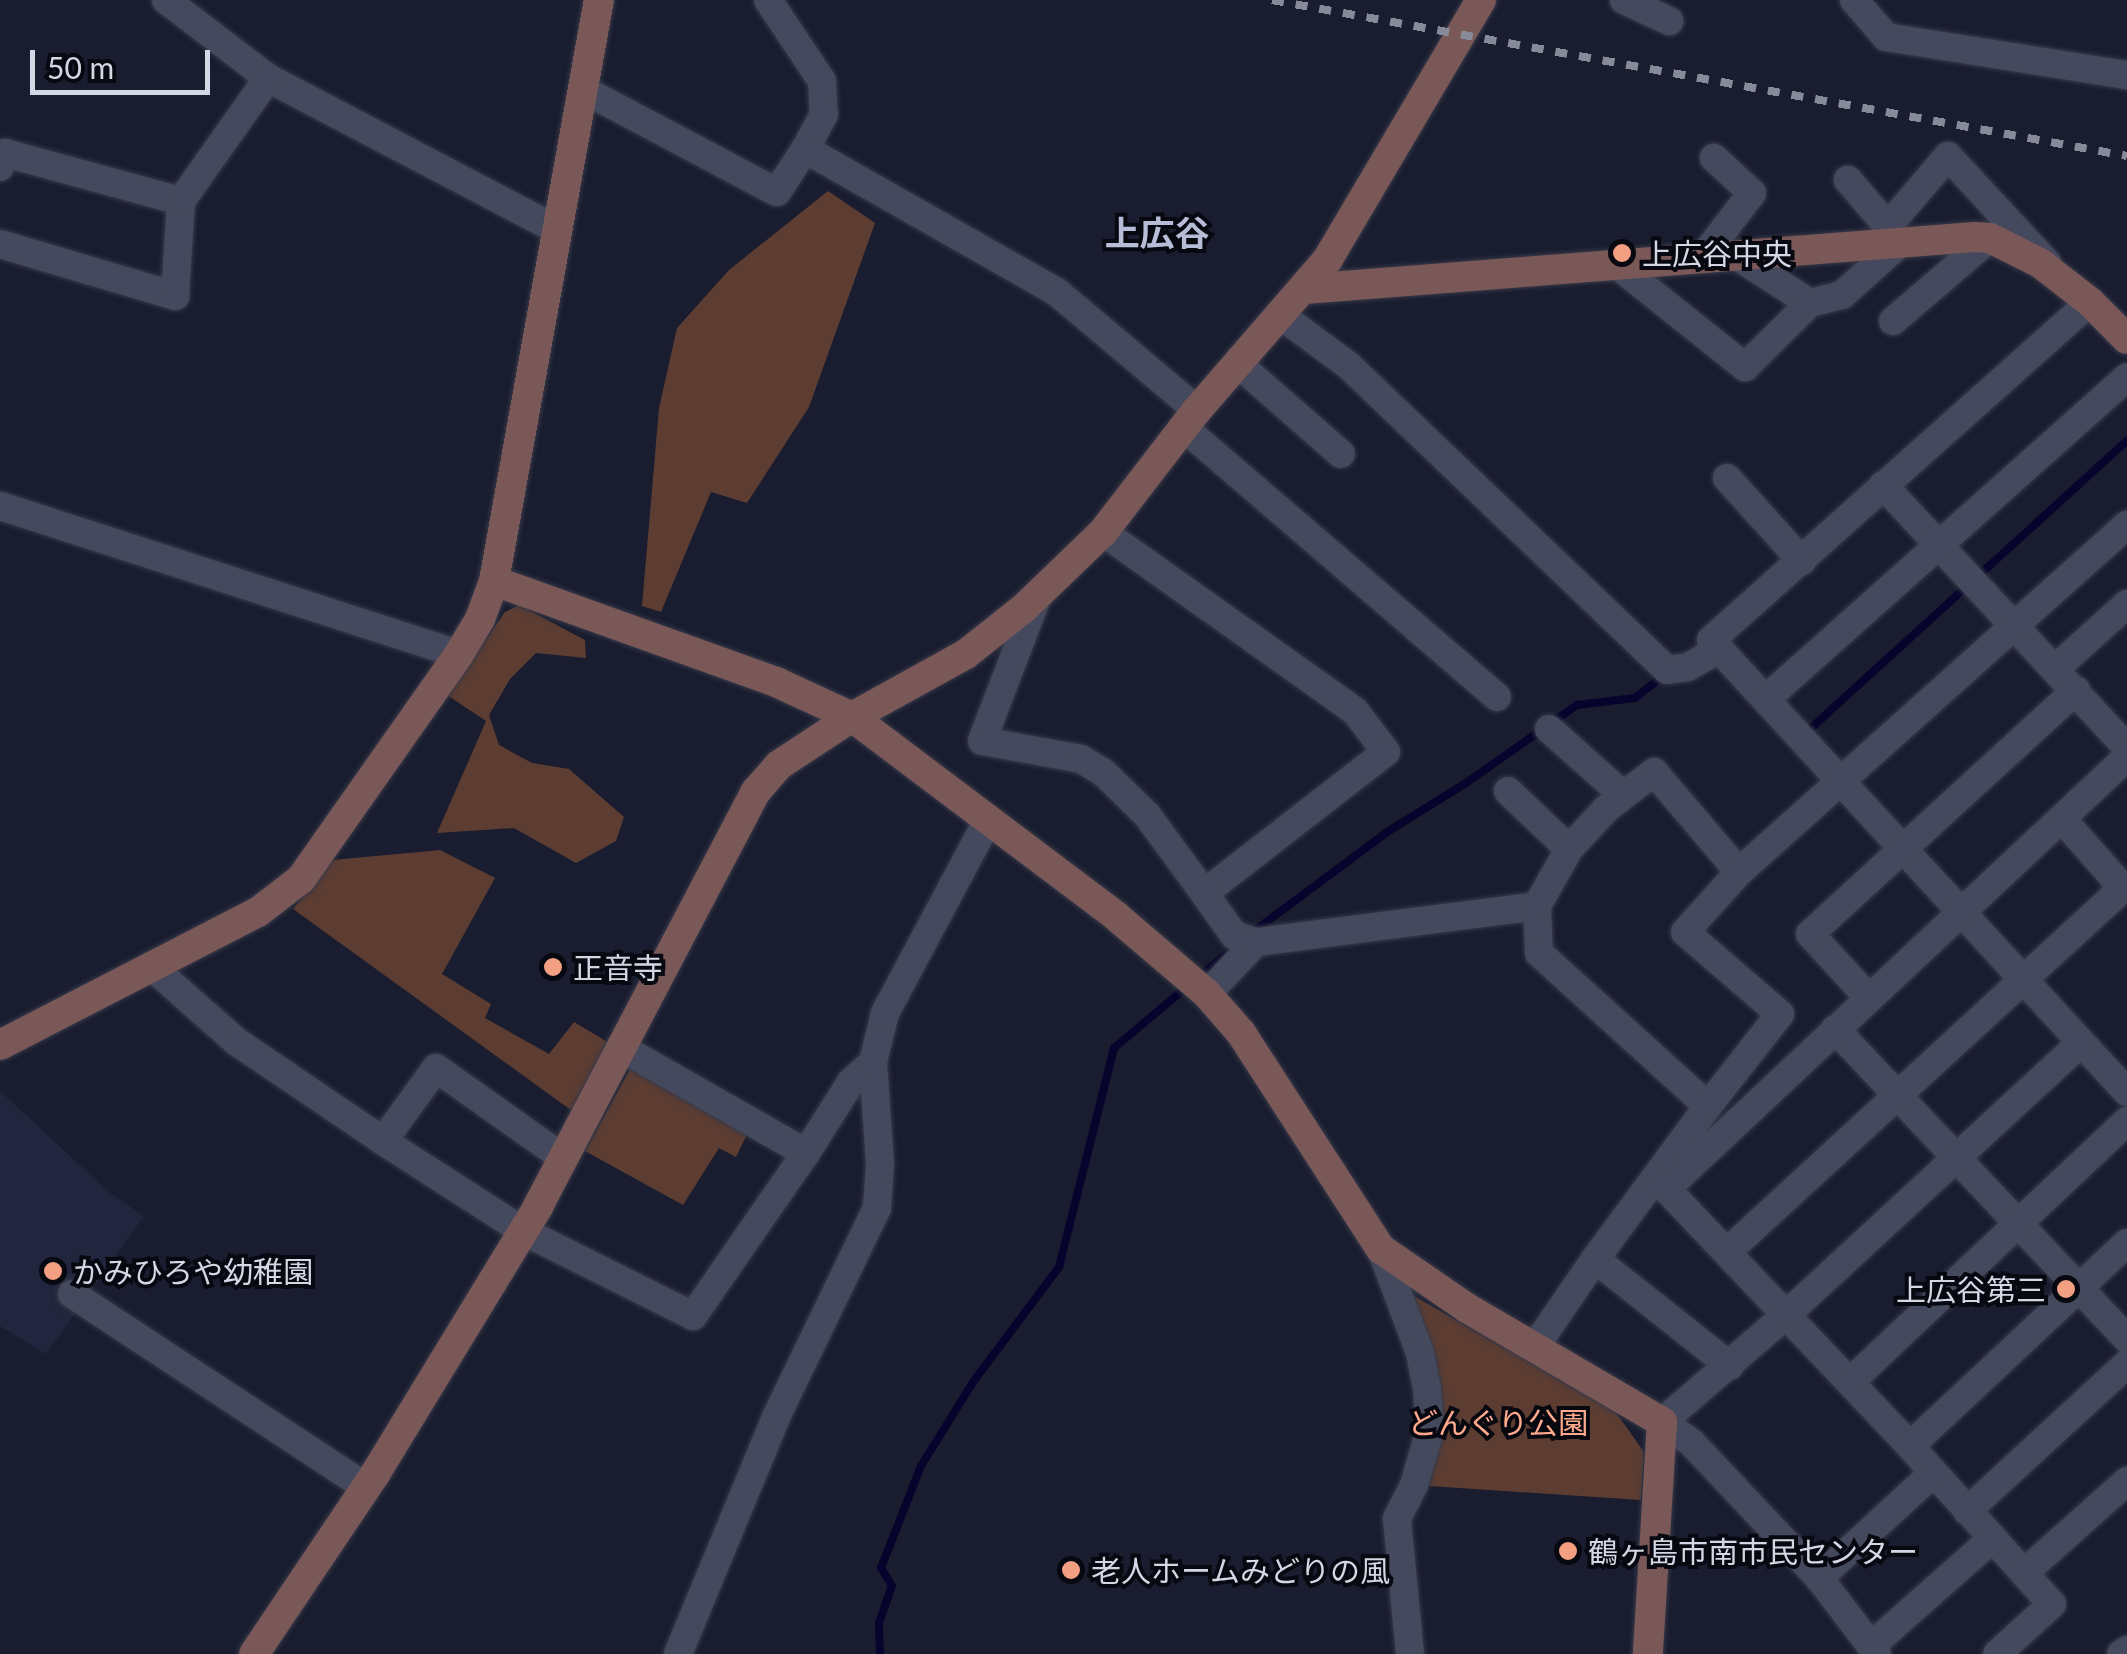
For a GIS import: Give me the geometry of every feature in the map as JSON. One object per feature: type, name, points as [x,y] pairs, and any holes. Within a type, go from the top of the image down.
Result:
[{"type":"street","points":[[166,0],[268,78],[558,230]]},
{"type":"street","points":[[0,1045],[258,912],[301,879],[480,620],[494,581],[599,0]]},
{"type":"street","points":[[584,90],[777,192],[824,114],[822,81],[768,0]]},
{"type":"street","points":[[254,1654],[366,1487],[524,1231],[756,791],[779,765],[852,717],[966,654],[1038,594],[1103,532],[1190,418],[1328,260],[1481,0]]},
{"type":"street","points":[[1624,0],[1669,21]]},
{"type":"street","points":[[1854,0],[1886,37],[2127,75]]},
{"type":"street","points":[[0,244],[174,296],[181,201],[268,78]]},
{"type":"street","points":[[804,150],[1058,293],[1497,697]]},
{"type":"street","points":[[0,167],[5,153],[181,201]]},
{"type":"street","points":[[1617,265],[1745,367],[1810,303],[1842,295],[1894,234],[1948,156],[2064,281]]},
{"type":"street","points":[[1702,258],[1752,193],[1714,158]]},
{"type":"street","points":[[1848,180],[1894,234]]},
{"type":"street","points":[[1304,289],[1735,255],[1894,234],[1990,238],[2040,262],[2090,302],[2127,339]]},
{"type":"street","points":[[1893,321],[1990,238]]},
{"type":"street","points":[[1735,255],[1810,303]]},
{"type":"street","points":[[2090,302],[1711,640],[2127,1092]]},
{"type":"street","points":[[1279,314],[1348,366],[1667,670],[1688,667],[1719,649]]},
{"type":"street","points":[[1237,363],[1341,454]]},
{"type":"street","points":[[1766,698],[2127,376]]},
{"type":"street","points":[[1727,478],[1802,562]]},
{"type":"street","points":[[1883,485],[2127,748]]},
{"type":"street","points":[[0,506],[458,654]]},
{"type":"street","points":[[1661,1184],[1708,1106],[1780,1014],[1685,932],[1739,872],[2127,524]]},
{"type":"street","points":[[1103,532],[1356,711],[1386,752],[1204,893]]},
{"type":"street","points":[[494,581],[776,682],[852,717],[1117,917],[1206,994],[1241,1032],[1381,1249],[1420,1353],[1430,1430],[1414,1485],[1397,1519],[1410,1654]]},
{"type":"street","points":[[1038,594],[982,742],[1081,759],[1104,773],[1147,815],[1234,936],[1256,942],[1537,906]]},
{"type":"street","points":[[2056,668],[2127,604]]},
{"type":"street","points":[[1869,998],[1810,934],[2076,690]]},
{"type":"street","points":[[1549,729],[1623,794]]},
{"type":"street","points":[[1535,1346],[1595,1259],[1661,1184],[1962,914],[2127,756]]},
{"type":"street","points":[[1708,1106],[1539,954],[1537,906],[1569,849],[1623,794],[1654,772],[1739,872]]},
{"type":"street","points":[[1508,791],[1569,849]]},
{"type":"street","points":[[1727,1252],[2123,888],[2062,818]]},
{"type":"street","points":[[678,1654],[776,1417],[877,1208],[880,1164],[873,1062],[884,1013],[988,820]]},
{"type":"street","points":[[1206,994],[1256,942]]},
{"type":"street","points":[[151,966],[236,1042],[383,1141],[524,1231],[693,1316],[851,1082],[873,1062]]},
{"type":"street","points":[[1836,1029],[2127,1340]]},
{"type":"street","points":[[1648,1654],[1662,1422],[1786,1316],[2081,1043]]},
{"type":"street","points":[[620,1047],[806,1153]]},
{"type":"street","points":[[383,1141],[436,1068],[564,1158]]},
{"type":"street","points":[[1850,1382],[2127,1121]]},
{"type":"street","points":[[1661,1184],[1910,1446],[2052,1604],[2011,1650]]},
{"type":"street","points":[[1910,1446],[2127,1243]]},
{"type":"street","points":[[1381,1249],[1467,1308],[1691,1442],[1819,1578],[1874,1650],[1992,1538]]},
{"type":"street","points":[[1595,1259],[1730,1366]]},
{"type":"street","points":[[72,1294],[366,1487]]},
{"type":"street","points":[[1967,1511],[2127,1364]]},
{"type":"street","points":[[1819,1578],[1934,1473]]},
{"type":"street","points":[[2024,1572],[2127,1480]]},
{"type":"street","points":[[2120,1654],[2127,1650]]},
{"type":"shaded area","name":"かみひろや幼稚園","points":[[0,1091],[110,1193],[144,1216],[46,1354],[0,1326]]},
{"type":"green space","points":[[828,191],[875,223],[809,407],[747,503],[711,492],[661,612],[642,606],[659,408],[677,328],[729,270]]},
{"type":"green space","points":[[519,605],[585,640],[586,658],[536,653],[510,679],[489,715],[499,745],[532,763],[569,769],[624,817],[616,841],[576,863],[514,828],[437,833],[486,721],[447,695],[505,612]]},
{"type":"green space","points":[[440,850],[495,878],[442,974],[491,1004],[485,1018],[549,1054],[574,1022],[611,1044],[575,1113],[293,909],[333,860]]},
{"type":"green space","points":[[634,1062],[750,1128],[736,1157],[719,1148],[683,1205],[585,1151]]},
{"type":"green space","name":"どんぐり公園","points":[[1407,1292],[1615,1411],[1644,1452],[1641,1500],[1414,1485],[1430,1430]]},
{"type":"waterway","points":[[1810,729],[2127,441]]},
{"type":"waterway","points":[[1253,932],[1387,832],[1466,783],[1577,705],[1635,698],[1661,678]]},
{"type":"waterway","points":[[1199,977],[1231,950]]},
{"type":"waterway","points":[[880,1654],[879,1623],[892,1586],[881,1568],[921,1466],[973,1382],[1059,1267],[1114,1048],[1188,986]]},
{"type":"railway","points":[[1272,0],[2127,156]]},
{"type":"place","name":"上広谷中央","points":[[1622,253]]},
{"type":"place","name":"正音寺","points":[[553,967]]},
{"type":"place","name":"かみひろや幼稚園","points":[[53,1271]]},
{"type":"place","name":"上広谷第三","points":[[2066,1289]]},
{"type":"place","name":"鶴ヶ島市南市民センター","points":[[1568,1551]]},
{"type":"place","name":"老人ホームみどりの風","points":[[1071,1570]]},
{"type":"district","name":"上広谷","points":[[1157,232]]}]
